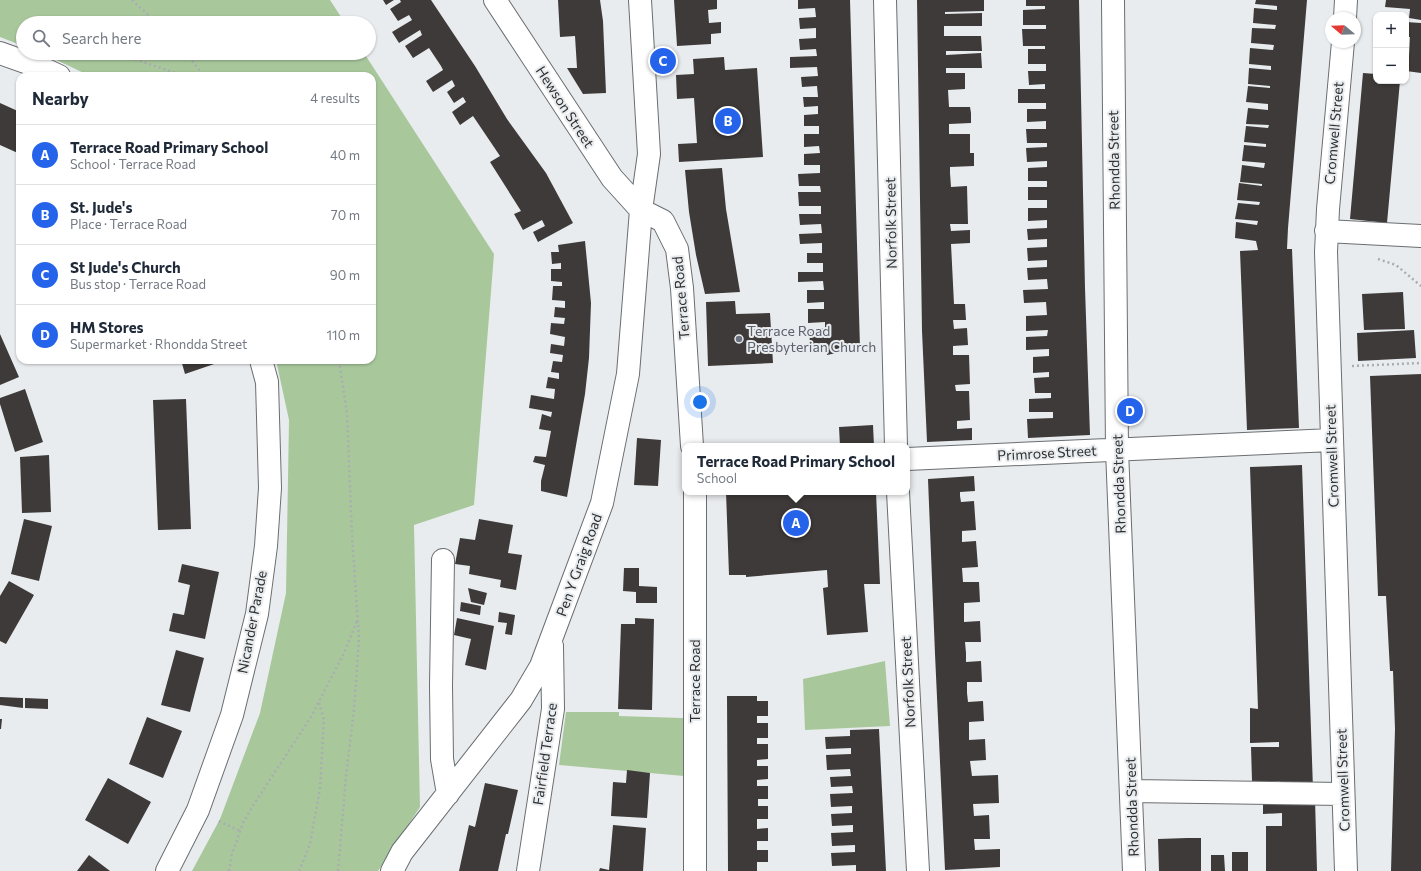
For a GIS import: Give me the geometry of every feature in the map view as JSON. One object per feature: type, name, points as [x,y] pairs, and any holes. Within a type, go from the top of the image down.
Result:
[{"type":"street","name":"Hewson Street","points":[[495,0],[612,178],[641,210]]},
{"type":"street","points":[[640,0],[649,154],[641,210]]},
{"type":"street","name":"Norfolk Street","points":[[885,0],[896,443]]},
{"type":"street","name":"Rhondda Street","points":[[1113,0],[1117,450],[1134,871]]},
{"type":"street","points":[[1345,12],[1346,0]]},
{"type":"street","name":"Cromwell Street","points":[[1341,48],[1326,231],[1346,871]]},
{"type":"street","points":[[0,53],[16,59]]},
{"type":"street","points":[[20,60],[50,72]]},
{"type":"street","name":"Terrace Road","points":[[641,210],[663,220],[677,249],[682,288],[692,443]]},
{"type":"street","name":"Pen Y Graig Road","points":[[392,871],[402,852],[522,700],[541,666],[552,637],[604,496],[628,374],[641,210]]},
{"type":"street","points":[[1326,231],[1421,236]]},
{"type":"street","name":"Nicander Parade","points":[[167,871],[198,810],[232,715],[257,614],[266,546],[270,488],[267,382],[263,364]]},
{"type":"street","name":"Primrose Street","points":[[910,459],[1332,440]]},
{"type":"street","name":"Terrace Road","points":[[695,495],[695,871]]},
{"type":"street","name":"Norfolk Street","points":[[898,495],[918,871]]},
{"type":"street","points":[[443,560],[441,686],[442,759],[448,794]]},
{"type":"street","name":"Fairfield Terrace","points":[[528,871],[553,709],[552,637]]},
{"type":"street","points":[[1131,791],[1343,794]]},
{"type":"path","points":[[132,0],[149,16]]},
{"type":"path","points":[[137,60],[173,72]]},
{"type":"path","points":[[191,60],[201,72]]},
{"type":"path","points":[[1377,259],[1396,265],[1421,286]]},
{"type":"path","points":[[1330,366],[1421,363]]},
{"type":"path","points":[[338,871],[359,647],[352,535],[347,414],[340,364]]},
{"type":"path","points":[[228,871],[232,854],[243,823],[311,717],[344,653],[358,620]]},
{"type":"path","points":[[299,871],[310,844],[320,788],[324,720],[319,702]]},
{"type":"green space","points":[[0,0],[330,0],[340,16],[16,16],[16,43],[0,37]]},
{"type":"green space","points":[[57,60],[369,60],[494,254],[474,505],[414,525],[420,807],[378,871],[192,871],[220,819],[260,713],[286,593],[289,420],[277,364],[376,364],[376,72],[82,72]]},
{"type":"green space","points":[[885,661],[890,726],[805,730],[803,679]]},
{"type":"green space","points":[[566,712],[619,712],[619,716],[683,718],[684,776],[559,765]]},
{"type":"building","points":[[383,0],[394,0],[386,5]]},
{"type":"building","points":[[400,0],[431,0],[475,66],[507,119],[546,173],[573,223],[538,242],[533,232],[545,226],[542,220],[523,230],[514,214],[521,211],[490,162],[500,156],[473,116],[460,125],[452,112],[466,102],[463,97],[454,103],[447,92],[455,86],[452,80],[433,92],[426,81],[443,70],[441,66],[429,48],[413,58],[405,46],[422,35],[420,30],[399,43],[392,32],[412,20],[409,15],[398,21],[390,9],[401,2]]},
{"type":"building","points":[[558,0],[600,0],[603,21],[606,93],[583,94],[567,68],[577,68],[575,36],[560,37]]},
{"type":"building","points":[[674,0],[717,0],[717,9],[708,10],[709,23],[721,22],[721,33],[711,34],[711,44],[677,46]]},
{"type":"building","points":[[798,0],[850,0],[860,348],[827,355],[826,343],[810,344],[809,329],[825,328],[825,322],[808,323],[808,309],[824,309],[824,302],[807,303],[807,290],[824,290],[823,281],[798,282],[798,272],[823,272],[823,263],[807,263],[807,253],[822,253],[822,243],[800,244],[799,234],[822,233],[821,224],[800,225],[799,214],[821,214],[821,206],[799,206],[798,192],[821,192],[820,186],[799,186],[798,174],[820,173],[820,165],[804,165],[804,154],[820,153],[819,146],[804,147],[804,134],[819,134],[819,126],[804,126],[804,115],[818,114],[818,106],[804,107],[803,97],[818,97],[817,86],[802,87],[801,77],[818,76],[817,67],[790,68],[790,57],[817,56],[816,49],[800,50],[799,39],[816,38],[816,28],[800,29],[799,18],[816,17],[815,8],[798,9]]},
{"type":"building","points":[[917,0],[984,0],[984,11],[945,12],[945,14],[982,13],[982,26],[944,26],[944,36],[981,36],[982,51],[946,51],[946,55],[981,53],[982,68],[946,68],[946,73],[965,73],[965,89],[948,90],[949,107],[970,107],[971,113],[971,123],[949,124],[949,134],[970,134],[970,153],[974,153],[974,166],[950,167],[951,187],[967,186],[968,224],[950,224],[951,231],[970,230],[970,243],[951,244],[954,304],[965,304],[966,320],[953,320],[954,329],[967,328],[968,345],[953,346],[953,355],[969,355],[970,384],[955,385],[956,391],[969,391],[970,420],[957,421],[957,429],[972,428],[972,440],[927,442],[922,331]]},
{"type":"building","points":[[1026,0],[1079,0],[1085,288],[1090,435],[1028,438],[1027,419],[1053,418],[1053,412],[1029,412],[1029,399],[1051,398],[1051,393],[1035,393],[1034,378],[1049,377],[1049,372],[1033,373],[1033,357],[1049,356],[1049,349],[1026,350],[1026,337],[1047,336],[1048,330],[1026,331],[1026,316],[1047,315],[1046,302],[1024,303],[1023,290],[1048,289],[1047,279],[1028,280],[1027,268],[1047,267],[1047,260],[1028,261],[1027,248],[1047,247],[1047,239],[1028,240],[1027,229],[1047,228],[1047,220],[1028,221],[1028,208],[1047,208],[1047,200],[1028,200],[1028,187],[1047,187],[1047,181],[1028,181],[1028,168],[1047,167],[1047,161],[1027,162],[1026,148],[1047,147],[1047,143],[1027,143],[1026,129],[1046,129],[1046,121],[1027,122],[1027,109],[1046,109],[1046,103],[1018,103],[1018,89],[1045,89],[1045,84],[1029,85],[1028,71],[1046,71],[1046,64],[1028,64],[1028,49],[1045,49],[1045,46],[1023,46],[1022,29],[1046,29],[1046,25],[1023,25],[1023,10],[1045,9],[1045,6],[1026,6]]},
{"type":"building","points":[[1256,0],[1307,0],[1287,249],[1292,249],[1299,428],[1247,430],[1240,251],[1258,250],[1256,241],[1235,238],[1236,222],[1257,225],[1258,221],[1235,219],[1238,203],[1259,205],[1260,202],[1237,200],[1239,183],[1262,186],[1262,184],[1240,182],[1242,165],[1264,168],[1265,163],[1242,161],[1244,145],[1266,147],[1266,144],[1244,142],[1246,126],[1268,128],[1269,125],[1246,124],[1248,108],[1268,110],[1268,104],[1246,102],[1248,86],[1270,88],[1270,86],[1248,84],[1249,68],[1271,70],[1271,66],[1249,64],[1250,48],[1273,50],[1274,45],[1251,43],[1252,28],[1275,29],[1276,25],[1253,23],[1254,8],[1277,10],[1277,6],[1255,4]]},
{"type":"building","points":[[1386,0],[1421,0],[1421,20],[1409,18],[1410,9],[1385,7]]},
{"type":"building","points":[[1409,22],[1421,23],[1421,73],[1409,71]]},
{"type":"building","points":[[724,57],[725,70],[757,68],[763,157],[679,162],[678,144],[697,143],[694,98],[677,99],[676,75],[694,74],[693,59]]},
{"type":"building","points":[[1363,73],[1373,74],[1373,84],[1400,84],[1387,223],[1350,219]]},
{"type":"building","points":[[0,103],[16,110],[16,152],[0,145]]},
{"type":"building","points":[[722,168],[726,209],[740,292],[705,294],[696,255],[689,212],[685,170]]},
{"type":"building","points":[[585,241],[591,303],[589,358],[585,394],[567,497],[541,491],[541,481],[545,465],[533,462],[535,456],[546,457],[551,431],[539,429],[542,414],[551,417],[552,412],[529,408],[531,395],[554,399],[555,389],[546,388],[548,377],[559,379],[559,373],[551,372],[553,361],[562,362],[563,355],[550,353],[551,344],[564,346],[565,337],[550,334],[551,323],[564,324],[565,318],[554,317],[555,307],[565,308],[565,301],[552,300],[553,286],[562,286],[562,282],[551,281],[551,269],[561,269],[561,263],[552,264],[551,252],[559,252],[558,245]]},
{"type":"building","points":[[1403,292],[1405,329],[1364,330],[1362,294]]},
{"type":"building","name":"Terrace Road Presbyterian Church","points":[[735,301],[736,314],[770,313],[773,363],[708,366],[706,302]]},
{"type":"building","points":[[1414,330],[1416,358],[1358,361],[1357,333]]},
{"type":"building","points":[[0,334],[19,377],[0,385]]},
{"type":"building","points":[[182,364],[214,364],[185,374]]},
{"type":"building","points":[[1421,374],[1421,871],[1391,871],[1395,729],[1393,671],[1390,671],[1386,596],[1378,596],[1370,376]]},
{"type":"building","points":[[25,389],[43,442],[15,452],[0,404],[0,398]]},
{"type":"building","points":[[186,399],[191,529],[158,530],[153,400]]},
{"type":"building","points":[[873,425],[874,443],[840,443],[839,427]]},
{"type":"building","points":[[637,438],[661,440],[658,486],[634,485]]},
{"type":"building","points":[[49,455],[51,512],[22,513],[20,457]]},
{"type":"building","points":[[1302,465],[1313,789],[1280,789],[1280,781],[1252,781],[1251,747],[1279,747],[1279,742],[1250,743],[1250,708],[1258,709],[1250,467]]},
{"type":"building","points":[[974,476],[975,491],[960,492],[960,496],[961,502],[974,501],[976,530],[962,531],[962,542],[976,541],[978,567],[962,568],[963,582],[979,582],[980,602],[964,603],[964,622],[980,621],[981,642],[965,642],[966,662],[981,661],[982,682],[967,682],[967,693],[968,702],[983,701],[984,721],[969,722],[969,740],[985,739],[986,760],[970,761],[972,776],[998,775],[999,803],[973,804],[974,816],[989,815],[990,839],[974,839],[975,850],[1000,849],[1000,867],[945,870],[928,479]]},
{"type":"building","points":[[726,495],[876,495],[880,584],[864,584],[868,632],[827,635],[823,588],[828,587],[827,570],[746,577],[746,575],[729,575]]},
{"type":"building","points":[[24,519],[52,526],[39,581],[11,574]]},
{"type":"building","points":[[479,519],[513,525],[508,553],[522,555],[516,590],[500,587],[501,580],[469,574],[470,566],[455,564],[460,538],[475,540]]},
{"type":"building","points":[[182,564],[219,572],[205,639],[169,631],[173,613],[184,615],[190,585],[178,582]]},
{"type":"building","points":[[624,568],[639,568],[639,586],[657,587],[657,603],[636,603],[636,592],[623,591]]},
{"type":"building","points":[[9,581],[34,595],[6,644],[0,641],[0,596]]},
{"type":"building","points":[[468,588],[487,593],[484,605],[471,602]]},
{"type":"building","points":[[461,602],[481,606],[480,615],[460,611]]},
{"type":"building","points":[[499,612],[515,615],[512,635],[505,634],[507,623],[498,622]]},
{"type":"building","points":[[457,618],[494,626],[486,670],[465,665],[471,639],[454,635]]},
{"type":"building","points":[[635,618],[654,619],[652,710],[618,709],[621,624],[635,624]]},
{"type":"building","points":[[176,650],[204,658],[190,712],[161,705]]},
{"type":"building","points":[[727,696],[757,696],[757,701],[768,701],[768,716],[757,716],[757,723],[768,723],[768,738],[757,738],[757,744],[768,744],[768,759],[757,760],[757,766],[768,766],[768,779],[757,780],[757,786],[768,786],[768,799],[758,799],[758,806],[768,806],[768,819],[757,819],[757,829],[768,828],[768,841],[757,841],[757,850],[768,850],[768,862],[757,862],[757,871],[728,871]]},
{"type":"building","points":[[0,697],[23,698],[23,708],[0,705]]},
{"type":"building","points":[[25,698],[48,699],[48,709],[25,708]]},
{"type":"building","points":[[147,717],[182,731],[163,778],[129,764]]},
{"type":"building","points":[[0,719],[2,719],[1,729],[0,729]]},
{"type":"building","points":[[879,729],[886,871],[856,871],[856,865],[832,866],[831,853],[855,852],[855,845],[832,846],[831,833],[853,832],[853,825],[832,826],[831,814],[852,813],[852,806],[831,807],[830,794],[853,793],[852,786],[831,787],[830,777],[851,776],[850,769],[827,770],[826,755],[851,754],[851,748],[826,749],[825,737],[850,736],[850,730]]},
{"type":"building","points":[[627,770],[650,773],[647,818],[611,816],[613,782],[626,783]]},
{"type":"building","points":[[108,778],[151,802],[128,844],[85,820]]},
{"type":"building","points":[[485,783],[518,790],[498,871],[459,871],[469,825],[475,827]]},
{"type":"building","points":[[1315,799],[1317,871],[1266,871],[1266,826],[1282,826],[1282,813],[1263,814],[1263,801]]},
{"type":"building","points":[[613,825],[646,828],[643,871],[599,871],[600,868],[609,870]]},
{"type":"building","points":[[1201,838],[1201,871],[1159,871],[1158,839]]},
{"type":"building","points":[[1232,852],[1248,852],[1248,871],[1232,871]]},
{"type":"building","points":[[89,855],[110,871],[77,871]]},
{"type":"building","points":[[1211,855],[1224,855],[1225,871],[1211,871]]},
{"type":"place","name":"St Jude's Church","points":[[663,61]]},
{"type":"place","name":"St. Jude's","points":[[728,121]]},
{"type":"place","name":"Terrace Road Presbyterian Church","points":[[739,339]]},
{"type":"place","name":"HM Stores","points":[[1130,411]]},
{"type":"place","name":"Terrace Road Primary School","points":[[796,523]]}]
